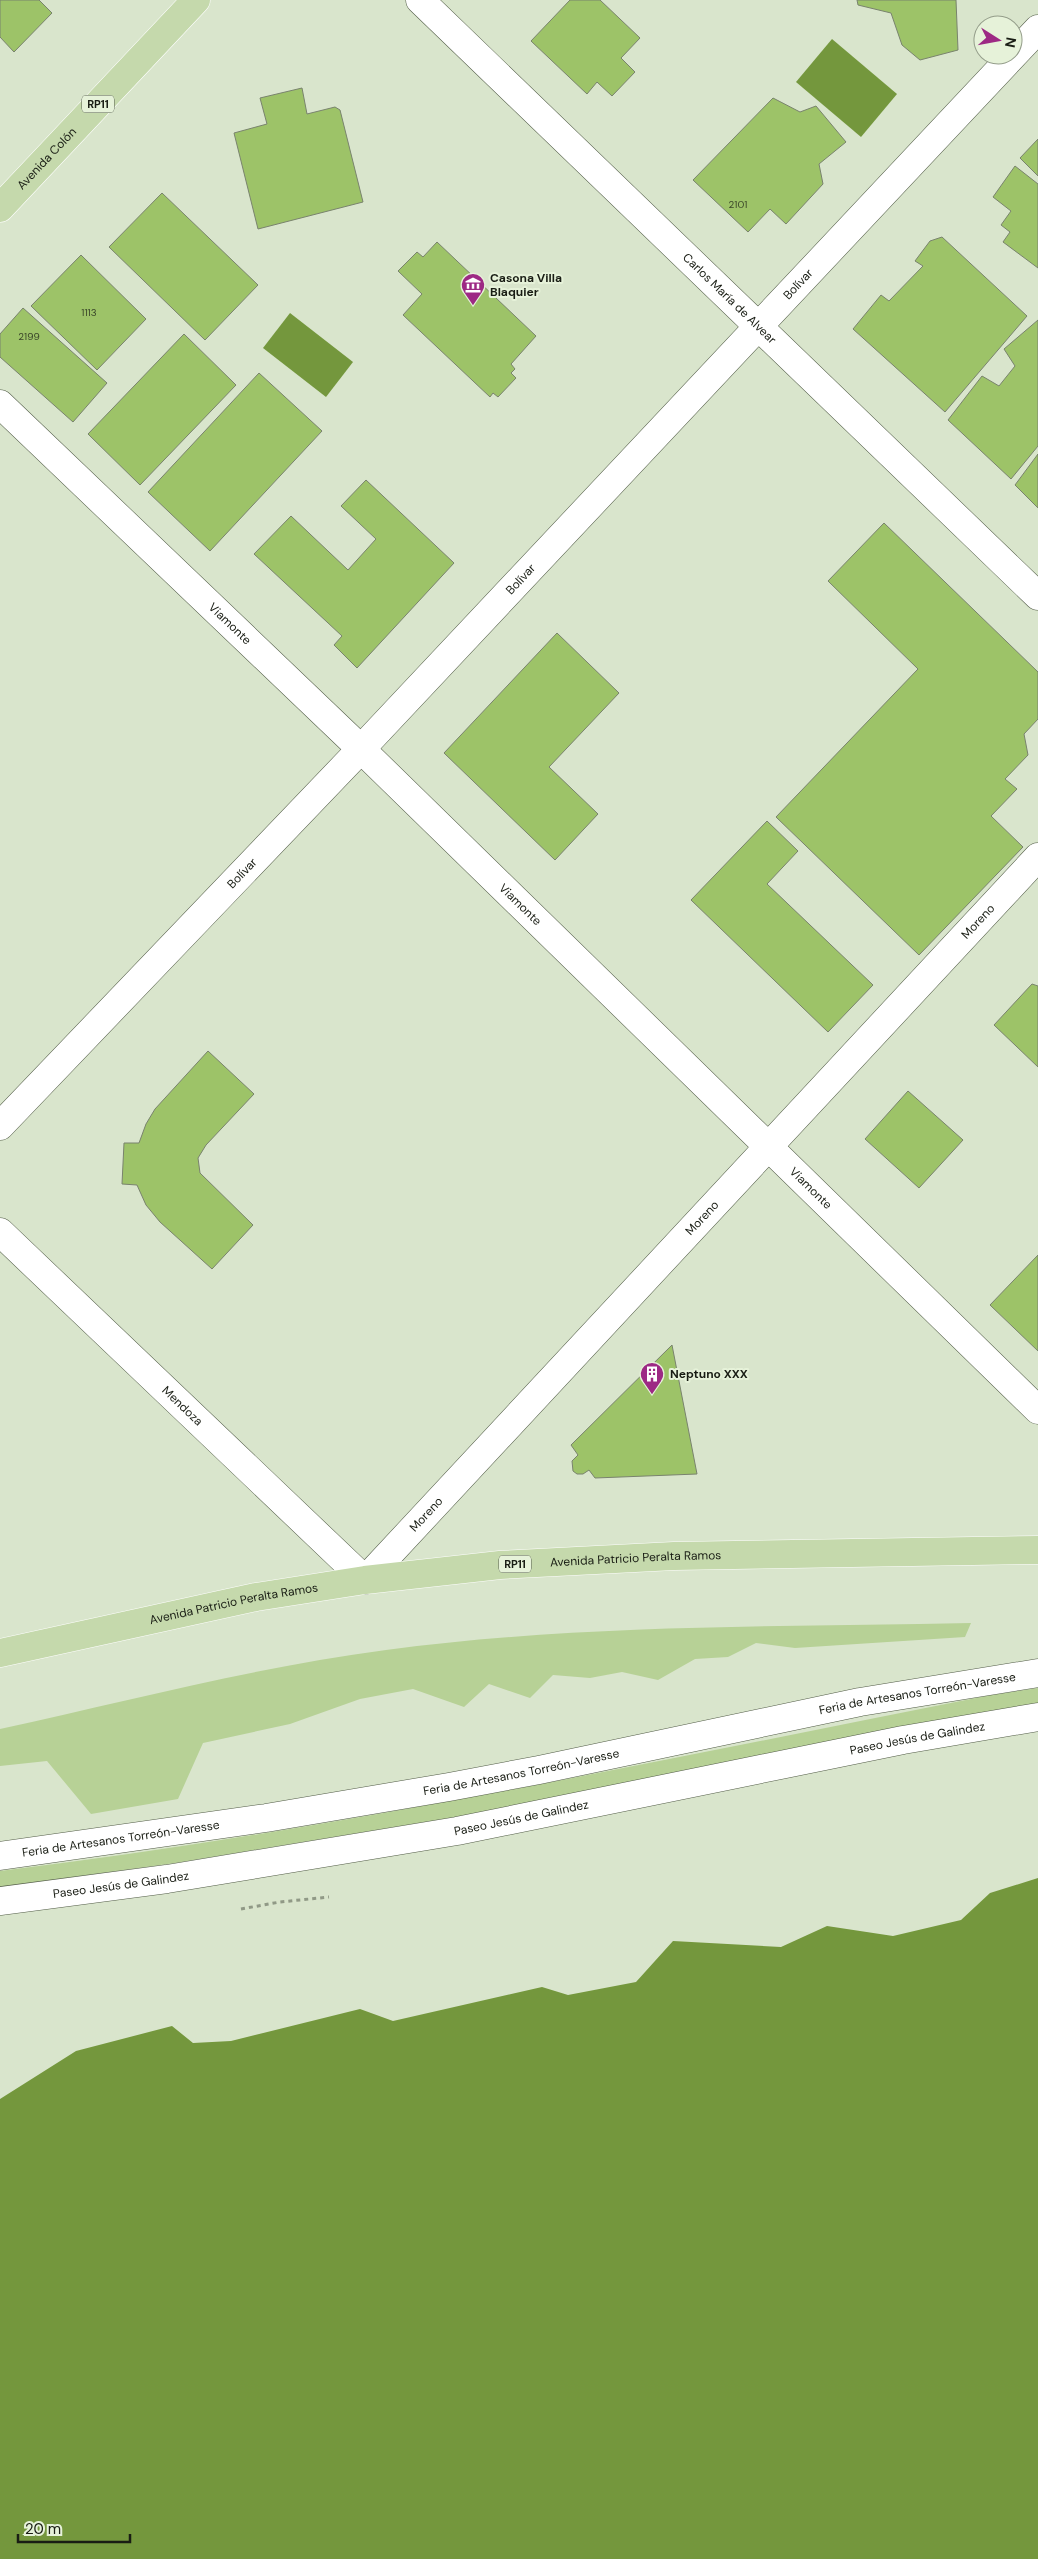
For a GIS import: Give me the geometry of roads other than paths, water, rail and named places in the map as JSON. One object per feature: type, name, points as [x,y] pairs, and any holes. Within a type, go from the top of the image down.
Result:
[{"type":"main road","name":"Avenida Colón","points":[[0,208],[196,0]]},
{"type":"main road","name":"Avenida Patricio Peralta Ramos","points":[[0,1653],[256,1597],[365,1580],[500,1565],[674,1556],[1038,1550]]},
{"type":"street","name":"Carlos María de Alvear","points":[[420,0],[1038,596]]},
{"type":"street","name":"Bolívar","points":[[0,1126],[361,749],[1038,29]]},
{"type":"street","name":"Viamonte","points":[[0,404],[361,749],[770,1146],[1038,1410]]},
{"type":"street","name":"Moreno","points":[[365,1580],[1038,857]]},
{"type":"street","name":"Mendoza","points":[[0,1232],[365,1580]]},
{"type":"street","name":"Feria de Artesanos Torreón-Varesse","points":[[0,1856],[266,1818],[449,1787],[539,1770],[860,1702],[1038,1673]]},
{"type":"street","name":"Paseo Jesús de Galindez","points":[[0,1901],[157,1880],[457,1831],[903,1740],[1038,1717]]},
{"type":"place","name":"Casona Villa Blaquier","points":[[473,306]]},
{"type":"place","name":"Neptuno XXX","points":[[652,1395]]}]
